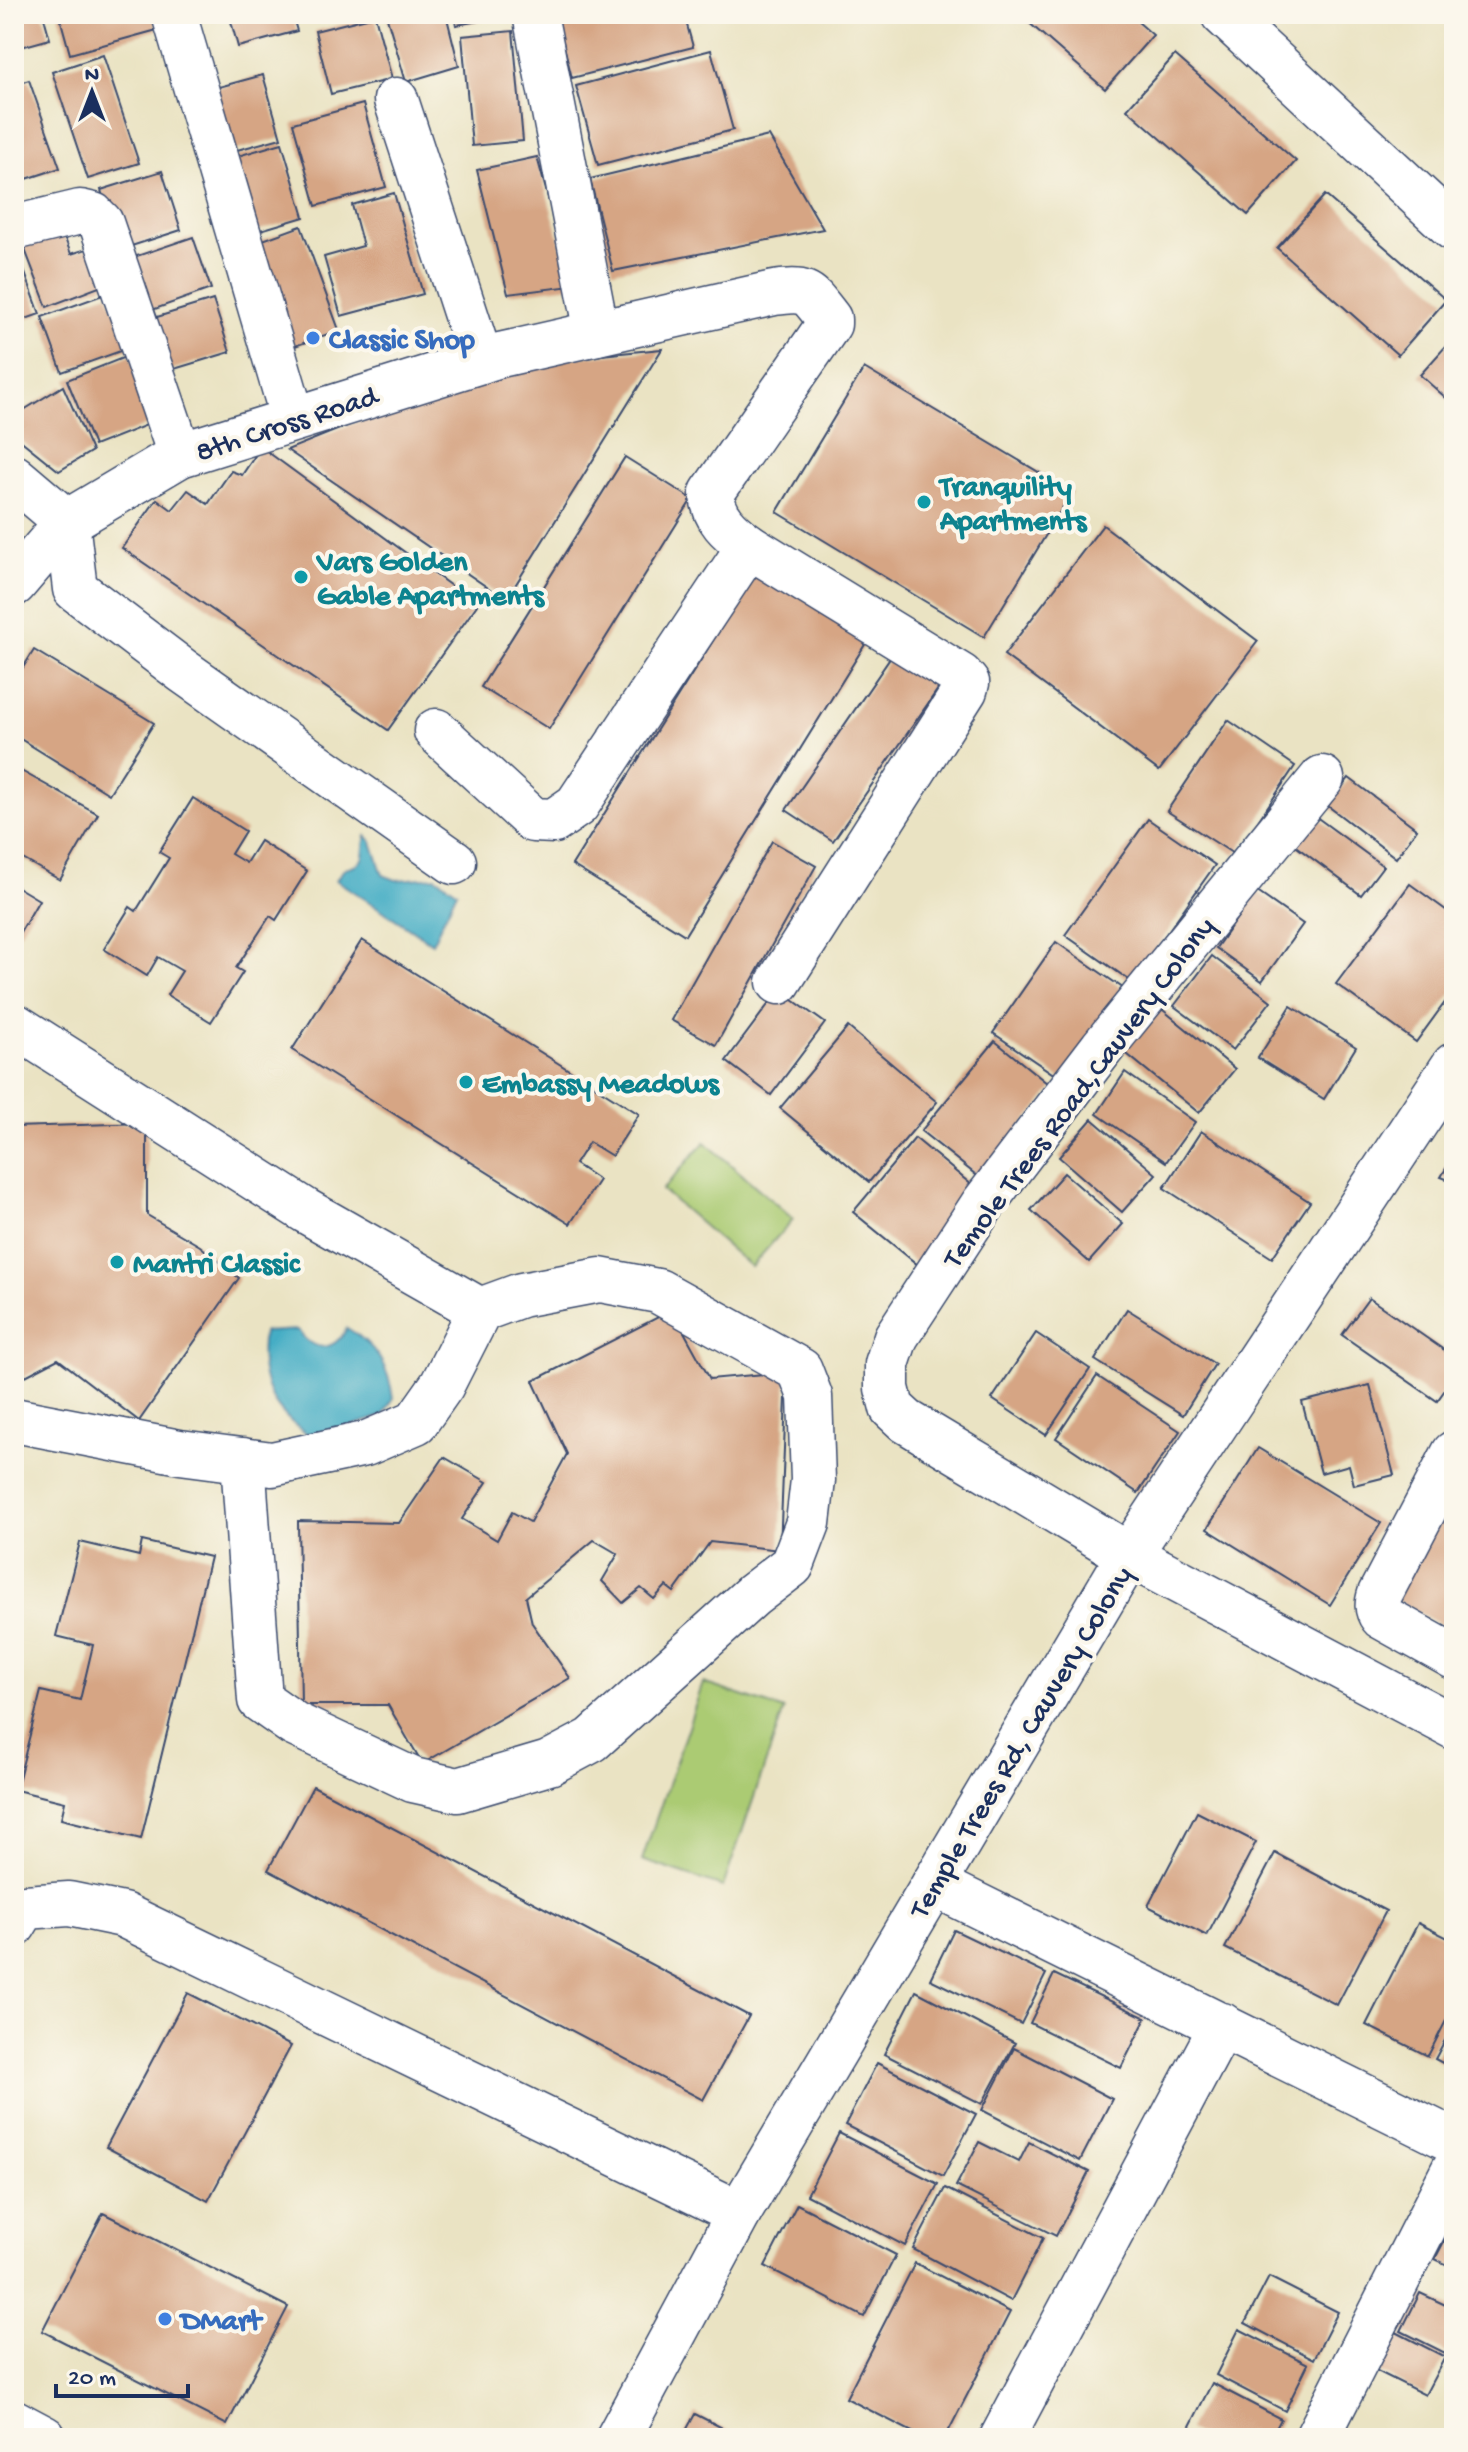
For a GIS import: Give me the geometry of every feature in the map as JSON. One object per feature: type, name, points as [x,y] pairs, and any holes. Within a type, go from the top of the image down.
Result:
[{"type":"street","points":[[174,14],[293,419]]},
{"type":"street","points":[[535,14],[597,333]]},
{"type":"street","points":[[1223,14],[1454,229]]},
{"type":"street","points":[[396,100],[481,361]]},
{"type":"street","points":[[14,228],[80,212],[93,215],[101,223],[180,455]]},
{"type":"street","name":"8th Cross Road","points":[[14,584],[67,522],[180,455],[481,361],[795,290],[808,293],[829,319],[829,324],[712,493],[713,506],[721,521],[749,546]]},
{"type":"street","points":[[14,477],[67,522],[75,589],[183,671],[454,862]]},
{"type":"street","points":[[436,731],[533,820],[554,821],[577,805],[749,546],[961,676],[967,683],[965,690],[779,982]]},
{"type":"street","name":"Temole Trees Road,Cauvery Colony","points":[[1129,1555],[906,1421],[892,1408],[887,1388],[887,1364],[896,1337],[992,1192],[1102,1048],[1322,778]]},
{"type":"street","points":[[14,1025],[306,1211],[480,1310]]},
{"type":"street","name":"Temple Trees Rd, Cauvery Colony","points":[[618,2438],[739,2213],[1129,1555],[1454,1065]]},
{"type":"street","points":[[14,1420],[180,1452],[243,1460],[272,1464],[365,1444],[416,1422],[442,1385],[480,1310],[521,1295],[600,1280],[658,1291],[800,1370],[810,1396],[813,1480],[808,1523],[792,1565],[753,1595],[592,1740],[549,1763],[458,1790],[413,1780],[294,1724],[260,1700],[243,1460]]},
{"type":"street","points":[[1454,1453],[1377,1603],[1382,1617],[1454,1657]]},
{"type":"street","points":[[1129,1555],[1454,1727]]},
{"type":"street","points":[[934,1884],[1454,2141]]},
{"type":"street","points":[[14,1925],[25,1907],[69,1904],[123,1915],[739,2213]]},
{"type":"street","points":[[1002,2438],[1222,2025]]},
{"type":"street","points":[[1317,2438],[1454,2169]]},
{"type":"street","points":[[14,2422],[44,2438]]},
{"type":"green space","points":[[705,1142],[793,1219],[751,1267],[662,1190]]},
{"type":"green space","points":[[703,1683],[784,1710],[723,1887],[642,1860]]},
{"type":"water","points":[[366,836],[372,842],[383,875],[396,880],[436,877],[457,891],[432,943],[336,880],[345,868],[361,860]]},
{"type":"water","points":[[347,1328],[366,1342],[379,1358],[393,1399],[383,1416],[313,1438],[286,1417],[270,1393],[262,1365],[263,1332],[298,1330],[310,1343],[323,1347],[336,1342]]},
{"type":"building","points":[[14,14],[43,14],[50,39],[14,49]]},
{"type":"building","points":[[59,14],[153,14],[157,30],[70,54]]},
{"type":"building","points":[[229,14],[292,14],[297,31],[238,47]]},
{"type":"building","points":[[386,14],[446,14],[459,66],[406,82]]},
{"type":"building","points":[[454,14],[507,14],[507,16],[456,25]]},
{"type":"building","points":[[572,14],[684,14],[693,47],[572,78],[557,18]]},
{"type":"building","points":[[1019,14],[1129,14],[1153,35],[1105,89]]},
{"type":"building","points":[[375,16],[392,79],[331,94],[315,31]]},
{"type":"building","points":[[513,31],[523,141],[472,146],[462,36]]},
{"type":"building","points":[[711,50],[733,130],[598,165],[576,86]]},
{"type":"building","points":[[103,55],[139,163],[88,179],[52,72]]},
{"type":"building","points":[[1175,55],[1296,161],[1248,215],[1127,109]]},
{"type":"building","points":[[263,75],[281,138],[226,153],[208,90]]},
{"type":"building","points":[[29,80],[60,168],[14,183],[14,85]]},
{"type":"building","points":[[363,104],[386,187],[316,206],[293,123]]},
{"type":"building","points":[[769,136],[823,229],[613,271],[590,179]]},
{"type":"building","points":[[282,143],[304,217],[254,232],[231,158]]},
{"type":"building","points":[[537,157],[572,286],[508,294],[477,170]]},
{"type":"building","points":[[162,171],[181,230],[119,250],[101,190]]},
{"type":"building","points":[[394,193],[423,294],[341,316],[324,257],[363,246],[352,205]]},
{"type":"building","points":[[1325,195],[1446,300],[1398,355],[1277,248]]},
{"type":"building","points":[[60,226],[71,254],[93,247],[107,284],[47,307],[21,239]]},
{"type":"building","points":[[301,226],[339,330],[287,349],[249,245]]},
{"type":"building","points":[[193,237],[211,289],[141,314],[122,261]]},
{"type":"building","points":[[14,243],[40,314],[14,323]]},
{"type":"building","points":[[108,293],[129,348],[62,372],[42,317]]},
{"type":"building","points":[[213,300],[230,352],[161,373],[144,321]]},
{"type":"building","points":[[1454,337],[1454,405],[1420,375]]},
{"type":"building","points":[[662,349],[506,600],[287,450],[500,365]]},
{"type":"building","points":[[130,355],[157,421],[94,446],[67,380]]},
{"type":"building","name":"Tranquility Apartments","points":[[864,368],[1072,492],[984,637],[777,512]]},
{"type":"building","points":[[63,386],[92,451],[59,471],[14,435],[14,416]]},
{"type":"building","name":"Vars Golden Gable Apartments","points":[[261,447],[477,605],[388,730],[122,548],[157,499],[172,510],[188,490],[208,504],[231,471],[242,475]]},
{"type":"building","points":[[625,457],[692,499],[549,729],[481,687]]},
{"type":"building","points":[[1103,525],[1258,641],[1159,771],[1004,655]]},
{"type":"building","points":[[758,569],[869,638],[685,935],[572,865]]},
{"type":"building","points":[[902,641],[949,673],[833,841],[786,810]]},
{"type":"building","points":[[34,650],[154,723],[109,794],[14,735],[14,682]]},
{"type":"building","points":[[1228,720],[1295,766],[1235,855],[1167,811]]},
{"type":"building","points":[[14,767],[98,814],[60,880],[14,854]]},
{"type":"building","points":[[1349,778],[1417,829],[1396,858],[1328,806]]},
{"type":"building","points":[[193,798],[245,831],[231,854],[246,863],[260,841],[307,871],[276,920],[270,916],[236,968],[243,972],[211,1022],[167,995],[182,971],[158,957],[147,976],[104,949],[130,907],[136,911],[169,858],[159,852]]},
{"type":"building","points":[[1315,816],[1383,866],[1361,895],[1293,844]]},
{"type":"building","points":[[1148,819],[1215,865],[1132,982],[1065,935]]},
{"type":"building","points":[[772,841],[816,866],[716,1045],[671,1020]]},
{"type":"building","points":[[1410,884],[1454,916],[1454,990],[1416,1042],[1336,984]]},
{"type":"building","points":[[14,885],[39,900],[14,943]]},
{"type":"building","points":[[1256,891],[1303,924],[1262,981],[1216,948]]},
{"type":"building","name":"Embassy Meadows","points":[[362,940],[639,1114],[612,1156],[589,1142],[575,1164],[599,1180],[570,1224],[292,1050]]},
{"type":"building","points":[[1056,942],[1130,993],[1067,1083],[993,1033]]},
{"type":"building","points":[[1212,956],[1271,1001],[1233,1050],[1174,1006]]},
{"type":"building","points":[[779,990],[825,1023],[771,1095],[726,1061]]},
{"type":"building","points":[[1152,1001],[1235,1069],[1199,1113],[1116,1045]]},
{"type":"building","points":[[1291,1006],[1356,1047],[1324,1099],[1258,1058]]},
{"type":"building","points":[[848,1027],[937,1102],[869,1182],[780,1108]]},
{"type":"building","points":[[995,1041],[1053,1088],[980,1178],[921,1131]]},
{"type":"building","points":[[1125,1072],[1195,1122],[1166,1162],[1097,1114]]},
{"type":"building","points":[[1092,1119],[1156,1174],[1122,1212],[1059,1157]]},
{"type":"building","name":"Mantri Classic","points":[[147,1123],[147,1215],[200,1246],[239,1278],[139,1421],[58,1359],[14,1382],[14,1127]]},
{"type":"building","points":[[1201,1131],[1310,1202],[1272,1258],[1164,1188]]},
{"type":"building","points":[[915,1138],[979,1191],[918,1265],[853,1212]]},
{"type":"building","points":[[1454,1155],[1454,1182],[1441,1177]]},
{"type":"building","points":[[1064,1173],[1123,1224],[1089,1262],[1031,1210]]},
{"type":"building","points":[[1369,1298],[1454,1357],[1454,1377],[1437,1401],[1342,1335]]},
{"type":"building","points":[[1127,1309],[1215,1364],[1183,1415],[1095,1360]]},
{"type":"building","points":[[672,1310],[710,1379],[787,1372],[780,1550],[710,1542],[674,1592],[666,1586],[654,1599],[641,1588],[623,1603],[602,1581],[618,1554],[594,1540],[526,1597],[532,1623],[570,1678],[422,1764],[388,1705],[301,1705],[298,1521],[399,1523],[444,1457],[487,1482],[462,1519],[497,1540],[512,1512],[530,1522],[567,1454],[533,1381]]},
{"type":"building","points":[[1036,1333],[1090,1369],[1046,1435],[992,1399]]},
{"type":"building","points":[[1097,1376],[1180,1431],[1138,1493],[1056,1438]]},
{"type":"building","points":[[1370,1385],[1394,1475],[1354,1485],[1349,1465],[1321,1473],[1302,1402]]},
{"type":"building","points":[[1258,1448],[1381,1523],[1330,1605],[1207,1529]]},
{"type":"building","points":[[1454,1481],[1454,1632],[1389,1596]]},
{"type":"building","points":[[142,1541],[210,1557],[141,1839],[61,1819],[65,1802],[16,1790],[41,1691],[80,1700],[93,1645],[56,1636],[80,1542],[139,1556]]},
{"type":"building","points":[[313,1786],[749,2016],[703,2100],[268,1870]]},
{"type":"building","points":[[1197,1812],[1256,1842],[1207,1936],[1148,1906]]},
{"type":"building","points":[[1275,1853],[1386,1911],[1337,2005],[1225,1948]]},
{"type":"building","points":[[1418,1923],[1454,1941],[1454,2005],[1428,2056],[1366,2025]]},
{"type":"building","points":[[954,1930],[1046,1974],[1021,2024],[930,1979]]},
{"type":"building","points":[[1054,1974],[1146,2018],[1121,2068],[1030,2023]]},
{"type":"building","points":[[916,1991],[1015,2043],[982,2104],[884,2054]]},
{"type":"building","points":[[188,1993],[291,2046],[208,2201],[106,2147]]},
{"type":"building","points":[[1454,2023],[1454,2069],[1435,2059]]},
{"type":"building","points":[[1014,2048],[1112,2099],[1080,2161],[982,2110]]},
{"type":"building","points":[[877,2063],[976,2114],[943,2176],[845,2125]]},
{"type":"building","points":[[839,2133],[938,2184],[905,2246],[807,2195]]},
{"type":"building","points":[[979,2142],[1019,2162],[1029,2142],[1089,2172],[1056,2236],[956,2186]]},
{"type":"building","points":[[945,2188],[1043,2238],[1011,2301],[913,2249]]},
{"type":"building","points":[[797,2204],[896,2255],[864,2317],[765,2266]]},
{"type":"building","name":"DMart","points":[[103,2213],[288,2307],[227,2425],[42,2331]]},
{"type":"building","points":[[1454,2222],[1454,2268],[1435,2259]]},
{"type":"building","points":[[915,2263],[1010,2312],[945,2438],[924,2438],[846,2398]]},
{"type":"building","points":[[1269,2277],[1338,2312],[1314,2359],[1245,2323]]},
{"type":"building","points":[[1420,2293],[1454,2309],[1454,2349],[1451,2356],[1401,2331]]},
{"type":"building","points":[[1239,2329],[1308,2364],[1285,2411],[1216,2375]]},
{"type":"building","points":[[1394,2331],[1445,2357],[1425,2395],[1375,2370]]},
{"type":"building","points":[[1212,2383],[1281,2419],[1271,2438],[1205,2438],[1188,2430]]},
{"type":"building","points":[[695,2414],[742,2438],[682,2438]]},
{"type":"place","name":"Classic Shop","points":[[313,338]]},
{"type":"place","name":"Tranquility Apartments","points":[[924,502]]},
{"type":"place","name":"Vars Golden Gable Apartments","points":[[301,577]]},
{"type":"place","name":"Embassy Meadows","points":[[466,1082]]},
{"type":"place","name":"Mantri Classic","points":[[117,1262]]},
{"type":"place","name":"DMart","points":[[165,2319]]}]
